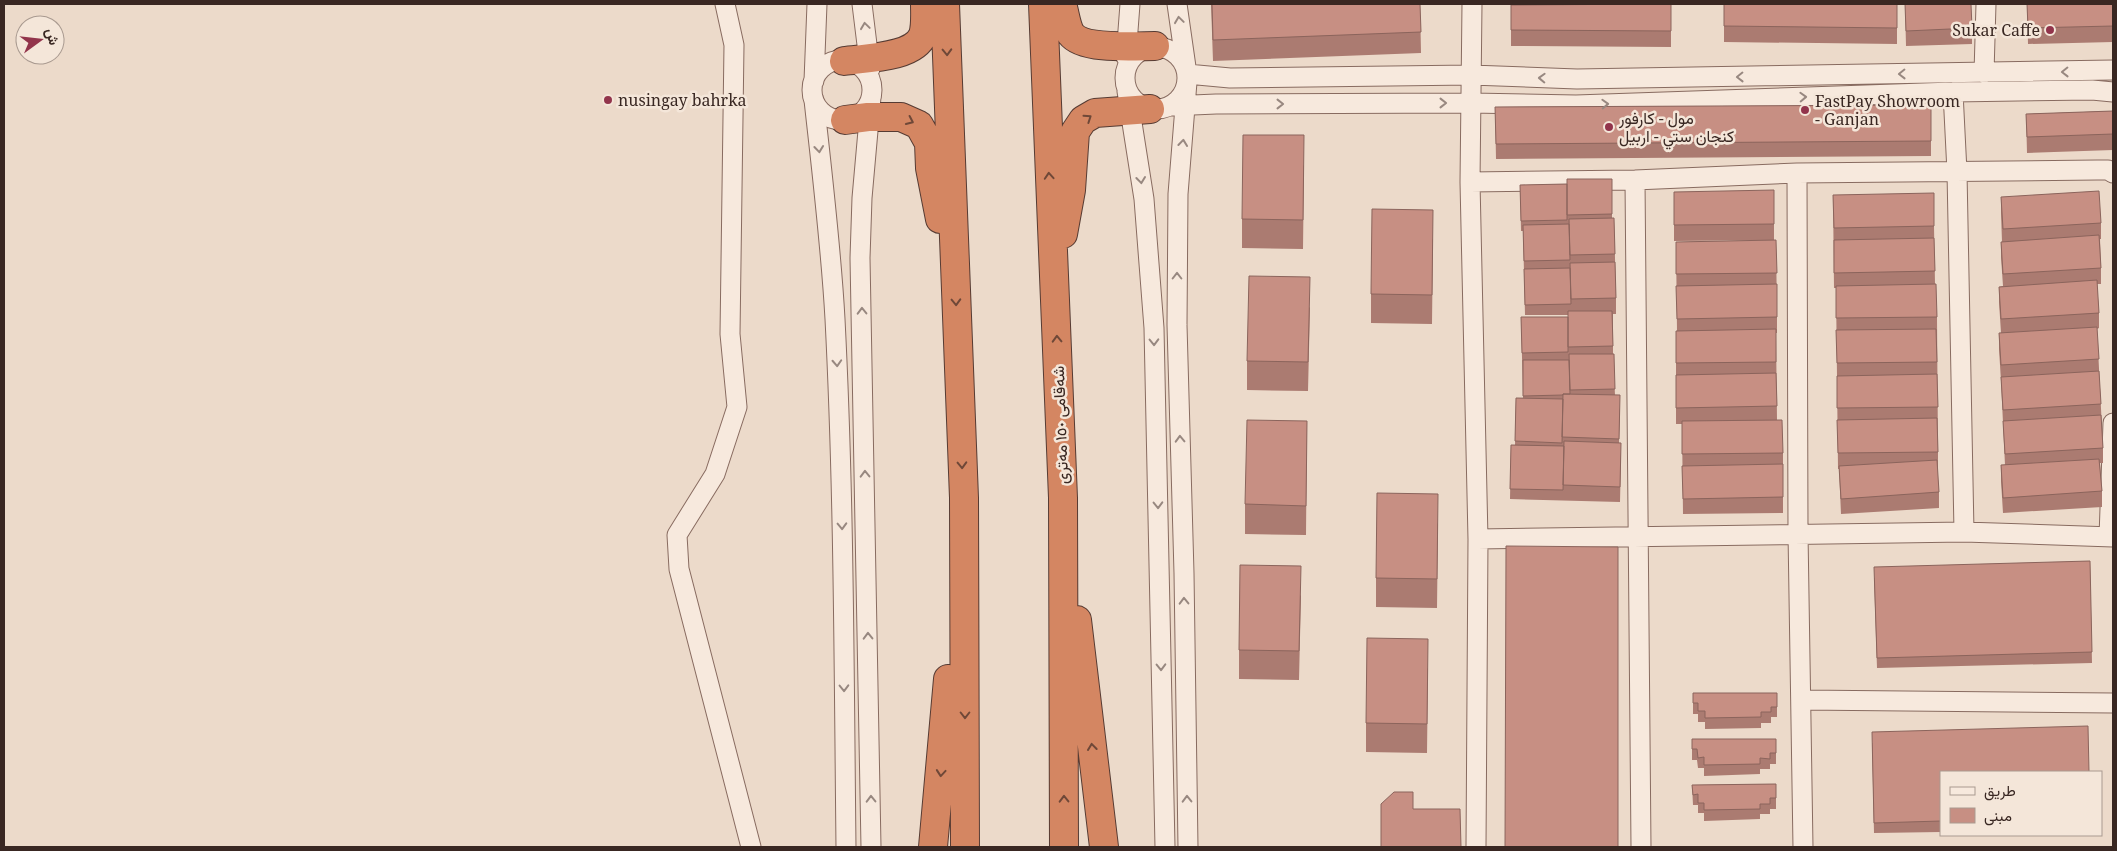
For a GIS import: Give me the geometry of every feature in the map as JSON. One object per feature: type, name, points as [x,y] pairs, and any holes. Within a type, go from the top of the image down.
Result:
[{"type":"highway","points":[[925,4],[923,34],[914,46],[901,52],[862,89],[919,125],[926,136],[939,218],[955,265]]},
{"type":"highway","points":[[945,4],[964,498],[965,847]]},
{"type":"highway","name":"شەقامی ١٥٠ مەتری","points":[[1043,4],[1063,498],[1064,847]]},
{"type":"highway","points":[[1062,4],[1069,30],[1075,38],[1084,43],[1122,47],[1155,46]]},
{"type":"highway","points":[[1055,264],[1067,215],[1076,132],[1083,120],[1089,115],[1145,109]]},
{"type":"highway","points":[[933,847],[964,498]]},
{"type":"highway","points":[[1063,498],[1104,847]]},
{"type":"street","points":[[725,4],[734,45],[730,334],[737,407],[715,474],[677,536],[679,570],[751,847]]},
{"type":"street","points":[[814,81],[817,4]]},
{"type":"street","points":[[862,4],[862,198],[860,258],[871,847]]},
{"type":"street","points":[[1130,4],[1122,47],[1125,84],[1145,109],[1178,194],[1177,324],[1184,583],[1188,847]]},
{"type":"street","points":[[1145,109],[1181,96],[1187,76],[1177,4]]},
{"type":"street","points":[[1472,4],[1470,182],[1478,539],[1476,847]]},
{"type":"street","points":[[1984,73],[1986,4]]},
{"type":"street","points":[[1155,46],[1166,48],[1175,53],[1182,61],[1187,76]]},
{"type":"street","points":[[846,847],[842,546],[836,354],[831,263],[812,88],[818,72],[834,62],[862,89]]},
{"type":"street","points":[[1187,76],[1230,78],[1471,75],[1577,79],[2113,70]]},
{"type":"street","points":[[1576,105],[1577,79]]},
{"type":"street","points":[[814,100],[826,116],[862,89]]},
{"type":"street","points":[[1145,109],[1471,103],[1576,105],[1953,92],[2092,90],[2113,92]]},
{"type":"street","points":[[1953,92],[1957,172],[1964,532]]},
{"type":"street","points":[[1145,109],[1144,199],[1154,328],[1165,847]]},
{"type":"street","points":[[1470,182],[1635,180],[1797,174],[2097,170],[2108,170],[2113,173]]},
{"type":"street","points":[[1797,174],[1798,533],[1803,847]]},
{"type":"street","points":[[1635,180],[1642,847]]},
{"type":"street","points":[[1478,539],[1964,532],[2111,537],[2113,423]]},
{"type":"street","points":[[1802,700],[2113,703]]},
{"type":"building","points":[[1212,4],[1420,4],[1421,32],[1213,40]]},
{"type":"building","points":[[1671,4],[1671,31],[1511,30],[1511,5]]},
{"type":"building","points":[[1724,4],[1897,4],[1897,28],[1724,26]]},
{"type":"building","points":[[1905,4],[1971,4],[1972,28],[1906,31]]},
{"type":"building","points":[[2027,4],[2113,4],[2113,26],[2028,28]]},
{"type":"building","points":[[1931,105],[1931,141],[1496,144],[1495,107]]},
{"type":"building","points":[[2113,111],[2113,134],[2027,137],[2026,114]]},
{"type":"building","points":[[1243,135],[1304,135],[1303,220],[1242,219]]},
{"type":"building","points":[[1567,179],[1612,179],[1612,214],[1567,215]]},
{"type":"building","points":[[1567,184],[1567,220],[1521,221],[1520,185]]},
{"type":"building","points":[[1774,190],[1774,224],[1674,225],[1674,192]]},
{"type":"building","points":[[2099,191],[2101,223],[2003,229],[2001,197]]},
{"type":"building","points":[[1934,193],[1934,226],[1834,228],[1833,195]]},
{"type":"building","points":[[1372,209],[1433,210],[1432,295],[1371,294]]},
{"type":"building","points":[[1614,218],[1615,254],[1570,255],[1569,219]]},
{"type":"building","points":[[1569,224],[1570,260],[1524,261],[1523,225]]},
{"type":"building","points":[[2099,235],[2101,268],[2003,274],[2001,242]]},
{"type":"building","points":[[1934,238],[1935,271],[1834,273],[1834,240]]},
{"type":"building","points":[[1776,240],[1777,273],[1676,274],[1676,242]]},
{"type":"building","points":[[1615,262],[1616,298],[1571,299],[1570,263]]},
{"type":"building","points":[[1570,268],[1571,304],[1525,305],[1524,269]]},
{"type":"building","points":[[1249,276],[1310,277],[1308,362],[1247,361]]},
{"type":"building","points":[[2097,280],[2099,313],[2001,319],[1999,287]]},
{"type":"building","points":[[1777,284],[1777,317],[1677,319],[1676,286]]},
{"type":"building","points":[[1936,284],[1937,317],[1836,318],[1836,286]]},
{"type":"building","points":[[1568,311],[1612,311],[1613,346],[1568,347]]},
{"type":"building","points":[[1521,317],[1568,317],[1568,352],[1522,353]]},
{"type":"building","points":[[2097,327],[2099,359],[2001,365],[1999,333]]},
{"type":"building","points":[[1776,329],[1776,362],[1676,363],[1676,331]]},
{"type":"building","points":[[1936,329],[1937,362],[1837,363],[1836,330]]},
{"type":"building","points":[[1569,354],[1614,354],[1615,389],[1570,390]]},
{"type":"building","points":[[1523,360],[1569,360],[1570,394],[1523,396]]},
{"type":"building","points":[[2099,371],[2101,404],[2003,410],[2001,377]]},
{"type":"building","points":[[1776,373],[1777,406],[1676,408],[1676,375]]},
{"type":"building","points":[[1937,374],[1938,407],[1837,408],[1837,376]]},
{"type":"building","points":[[1563,394],[1620,395],[1619,439],[1562,437]]},
{"type":"building","points":[[1516,398],[1563,399],[1562,443],[1515,441]]},
{"type":"building","points":[[2101,415],[2103,448],[2005,454],[2003,421]]},
{"type":"building","points":[[1937,418],[1938,452],[1838,453],[1837,420]]},
{"type":"building","points":[[1247,420],[1307,421],[1306,506],[1245,504]]},
{"type":"building","points":[[1782,420],[1783,453],[1682,454],[1682,421]]},
{"type":"building","points":[[1564,441],[1621,443],[1620,487],[1563,485]]},
{"type":"building","points":[[1511,445],[1564,446],[1563,490],[1510,489]]},
{"type":"building","points":[[2099,459],[2102,491],[2003,498],[2001,465]]},
{"type":"building","points":[[1937,460],[1939,492],[1841,499],[1839,466]]},
{"type":"building","points":[[1783,464],[1783,497],[1683,499],[1682,466]]},
{"type":"building","points":[[1377,493],[1438,494],[1437,579],[1376,578]]},
{"type":"building","points":[[1506,546],[1618,547],[1618,847],[1505,847]]},
{"type":"building","points":[[2090,561],[2092,652],[1877,658],[1874,567]]},
{"type":"building","points":[[1240,565],[1301,566],[1299,651],[1239,650]]},
{"type":"building","points":[[1367,638],[1428,639],[1427,724],[1366,723]]},
{"type":"building","points":[[1693,693],[1777,693],[1777,707],[1771,707],[1771,712],[1761,712],[1761,717],[1705,718],[1705,711],[1698,711],[1698,703],[1693,703]]},
{"type":"building","points":[[2088,726],[2089,771],[1940,771],[1940,821],[1874,823],[1872,732]]},
{"type":"building","points":[[1692,739],[1776,739],[1776,753],[1770,753],[1770,759],[1760,758],[1760,764],[1704,765],[1704,757],[1698,758],[1697,749],[1692,749]]},
{"type":"building","points":[[1776,784],[1776,798],[1770,798],[1770,804],[1760,804],[1760,809],[1704,810],[1704,803],[1698,803],[1698,794],[1693,795],[1692,785]]},
{"type":"building","points":[[1394,792],[1413,792],[1413,809],[1460,809],[1461,847],[1381,847],[1381,804]]},
{"type":"place","name":"Sukar Caffe","points":[[2050,30]]},
{"type":"place","name":"nusingay bahrka","points":[[608,100]]},
{"type":"place","name":"FastPay Showroom - Ganjan","points":[[1805,110]]},
{"type":"place","name":"مول - كارفور كنجان ستي - اربيل","points":[[1609,127]]}]
